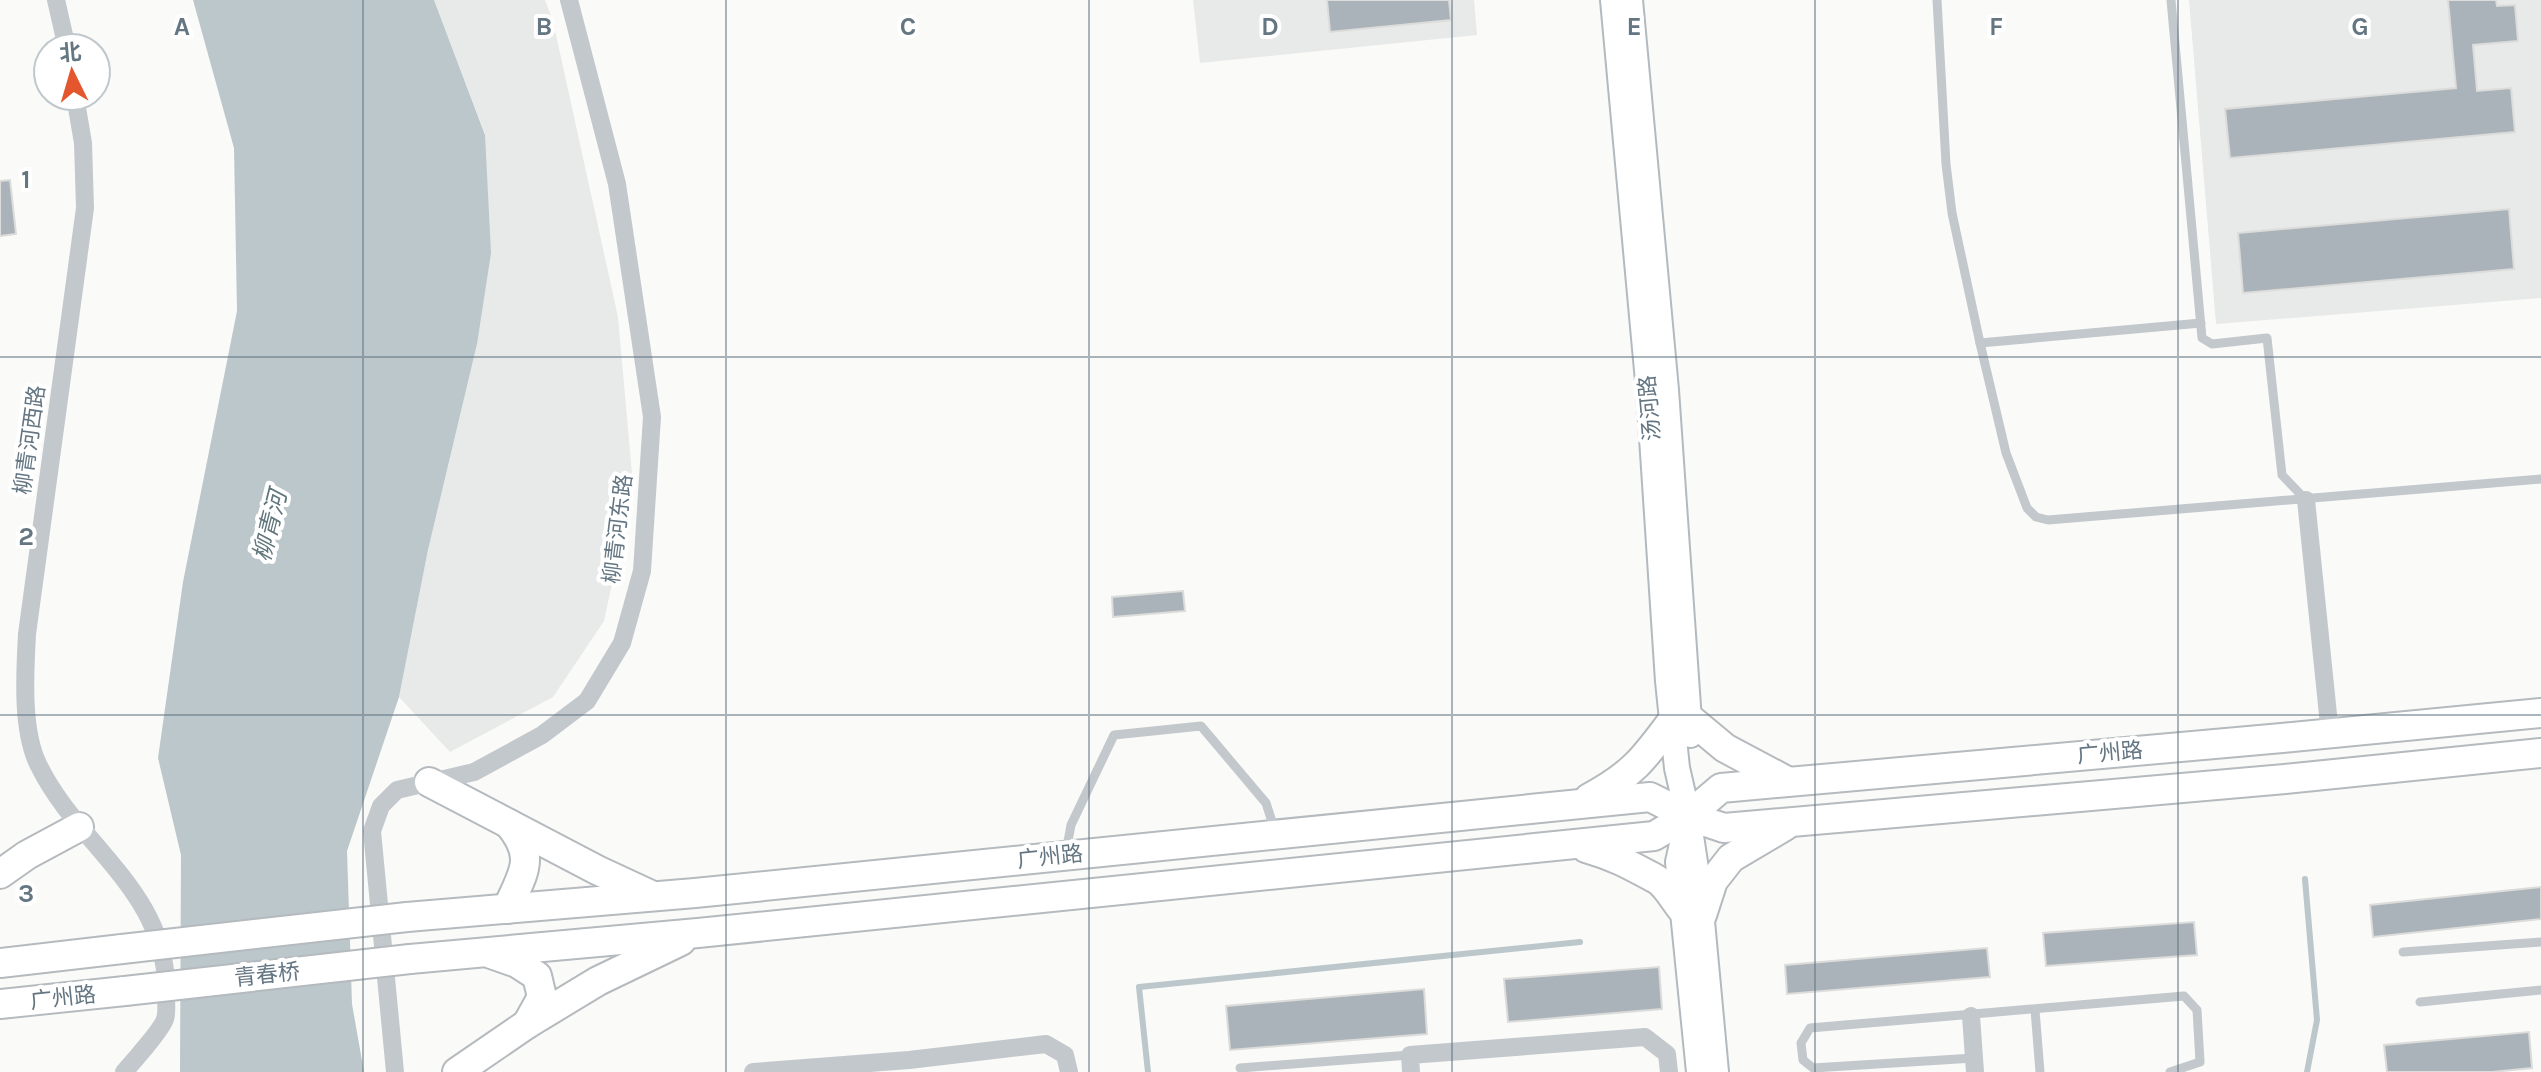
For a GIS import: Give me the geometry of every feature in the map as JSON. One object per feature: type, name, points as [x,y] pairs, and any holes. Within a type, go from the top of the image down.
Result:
[{"type":"main road","name":"广州路","points":[[410,959],[698,933],[1654,836],[1688,816],[1721,788],[2541,713]]},
{"type":"main road","points":[[1577,804],[1619,782],[1640,765],[1681,720],[1788,782]]},
{"type":"main road","name":"广州路","points":[[407,917],[654,896],[1650,797],[1688,816],[1724,828],[2541,753]]},
{"type":"main road","points":[[429,782],[597,870],[654,896]]},
{"type":"main road","points":[[1574,845],[1620,858],[1647,877],[1657,880],[1693,914],[1731,858],[1792,822]]},
{"type":"main road","points":[[507,909],[525,868],[524,842],[509,824]]},
{"type":"main road","points":[[0,874],[79,827]]},
{"type":"main road","name":"青春桥","points":[[122,949],[407,917]]},
{"type":"main road","points":[[457,1072],[598,981],[698,933]]},
{"type":"main road","points":[[0,946],[33,959]]},
{"type":"main road","name":"广州路","points":[[0,963],[122,949]]},
{"type":"main road","points":[[485,952],[517,963],[537,976],[542,997],[527,1024]]},
{"type":"main road","name":"青春桥","points":[[125,991],[410,959]]},
{"type":"main road","name":"广州路","points":[[0,1004],[125,991]]},
{"type":"main road","points":[[0,1022],[30,1001]]},
{"type":"street","points":[[56,0],[63,32]]},
{"type":"street","name":"柳青河东路","points":[[395,1072],[372,831],[381,806],[397,790],[474,772],[542,735],[587,701],[622,643],[642,571],[652,417],[617,184],[569,0]]},
{"type":"street","name":"汤河路","points":[[1613,0],[1681,720],[1692,765],[1688,816],[1678,862],[1693,914],[1716,1072]]},
{"type":"street","name":"汤河路","points":[[1630,0],[1666,390],[1681,720]]},
{"type":"street","name":"柳青河西路","points":[[78,112],[83,143],[85,208],[27,634],[24,680],[27,720],[37,764],[79,827],[131,885],[152,924],[166,975],[165,1019],[124,1072]]},
{"type":"street","points":[[2306,500],[2330,734]]},
{"type":"street","name":"汤河路","points":[[1693,914],[1699,1072]]},
{"type":"street","points":[[1971,1016],[1974,1065]]},
{"type":"street","points":[[1411,1064],[1645,1037],[1667,1054],[1669,1072]]},
{"type":"street","points":[[753,1072],[909,1060],[1046,1044],[1065,1055],[1069,1072]]},
{"type":"lane","points":[[1937,0],[1946,164],[1952,213],[2006,453],[2027,508],[2036,517],[2048,520],[2541,479]]},
{"type":"lane","points":[[2171,0],[2202,338],[2212,344],[2267,338],[2282,475],[2306,500]]},
{"type":"lane","points":[[1980,343],[2201,323]]},
{"type":"lane","points":[[1065,855],[1071,825],[1114,735],[1201,726],[1266,803],[1276,834]]},
{"type":"lane","points":[[2403,952],[2541,942]]},
{"type":"lane","points":[[2420,1002],[2541,990]]},
{"type":"lane","points":[[1974,1065],[1813,1068],[1803,1060],[1801,1043],[1810,1028],[2184,996],[2197,1010],[2200,1062],[2170,1072]]},
{"type":"lane","points":[[2035,1010],[2040,1072]]},
{"type":"lane","points":[[1240,1068],[1411,1064]]},
{"type":"shaded area","points":[[434,0],[545,0],[553,21],[618,317],[633,485],[604,621],[553,697],[450,752],[399,697],[428,550],[477,344],[485,134]]},
{"type":"shaded area","points":[[1193,0],[1474,0],[1477,35],[1200,63]]},
{"type":"shaded area","points":[[2189,0],[2541,0],[2541,298],[2216,324]]},
{"type":"water","name":"柳青河","points":[[193,0],[434,0],[485,135],[491,253],[477,344],[428,550],[399,697],[347,851],[352,1004],[364,1072],[180,1072],[181,855],[158,758],[183,582],[237,311],[234,148]]},
{"type":"building","points":[[1327,0],[1449,0],[1451,20],[1330,32]]},
{"type":"building","points":[[2448,0],[2496,0],[2497,6],[2515,5],[2518,41],[2473,45],[2477,91],[2511,88],[2515,132],[2230,158],[2225,109],[2456,88]]},
{"type":"building","points":[[10,180],[16,234],[0,236],[0,181]]},
{"type":"building","points":[[2509,209],[2514,269],[2243,293],[2238,233]]},
{"type":"building","points":[[1183,591],[1185,611],[1113,617],[1112,597]]},
{"type":"building","points":[[2541,887],[2541,919],[2373,937],[2370,905]]},
{"type":"building","points":[[2194,922],[2197,955],[2046,966],[2043,933]]},
{"type":"building","points":[[1987,948],[1990,977],[1787,994],[1785,965]]},
{"type":"building","points":[[1659,967],[1662,1009],[1508,1022],[1504,979]]},
{"type":"building","points":[[1424,989],[1427,1034],[1230,1050],[1226,1006]]},
{"type":"building","points":[[2529,1032],[2532,1068],[2492,1072],[2387,1072],[2384,1045]]},
{"type":"waterway","points":[[2305,879],[2317,1020],[2307,1072]]},
{"type":"waterway","points":[[1148,1072],[1139,987],[1580,942]]}]
